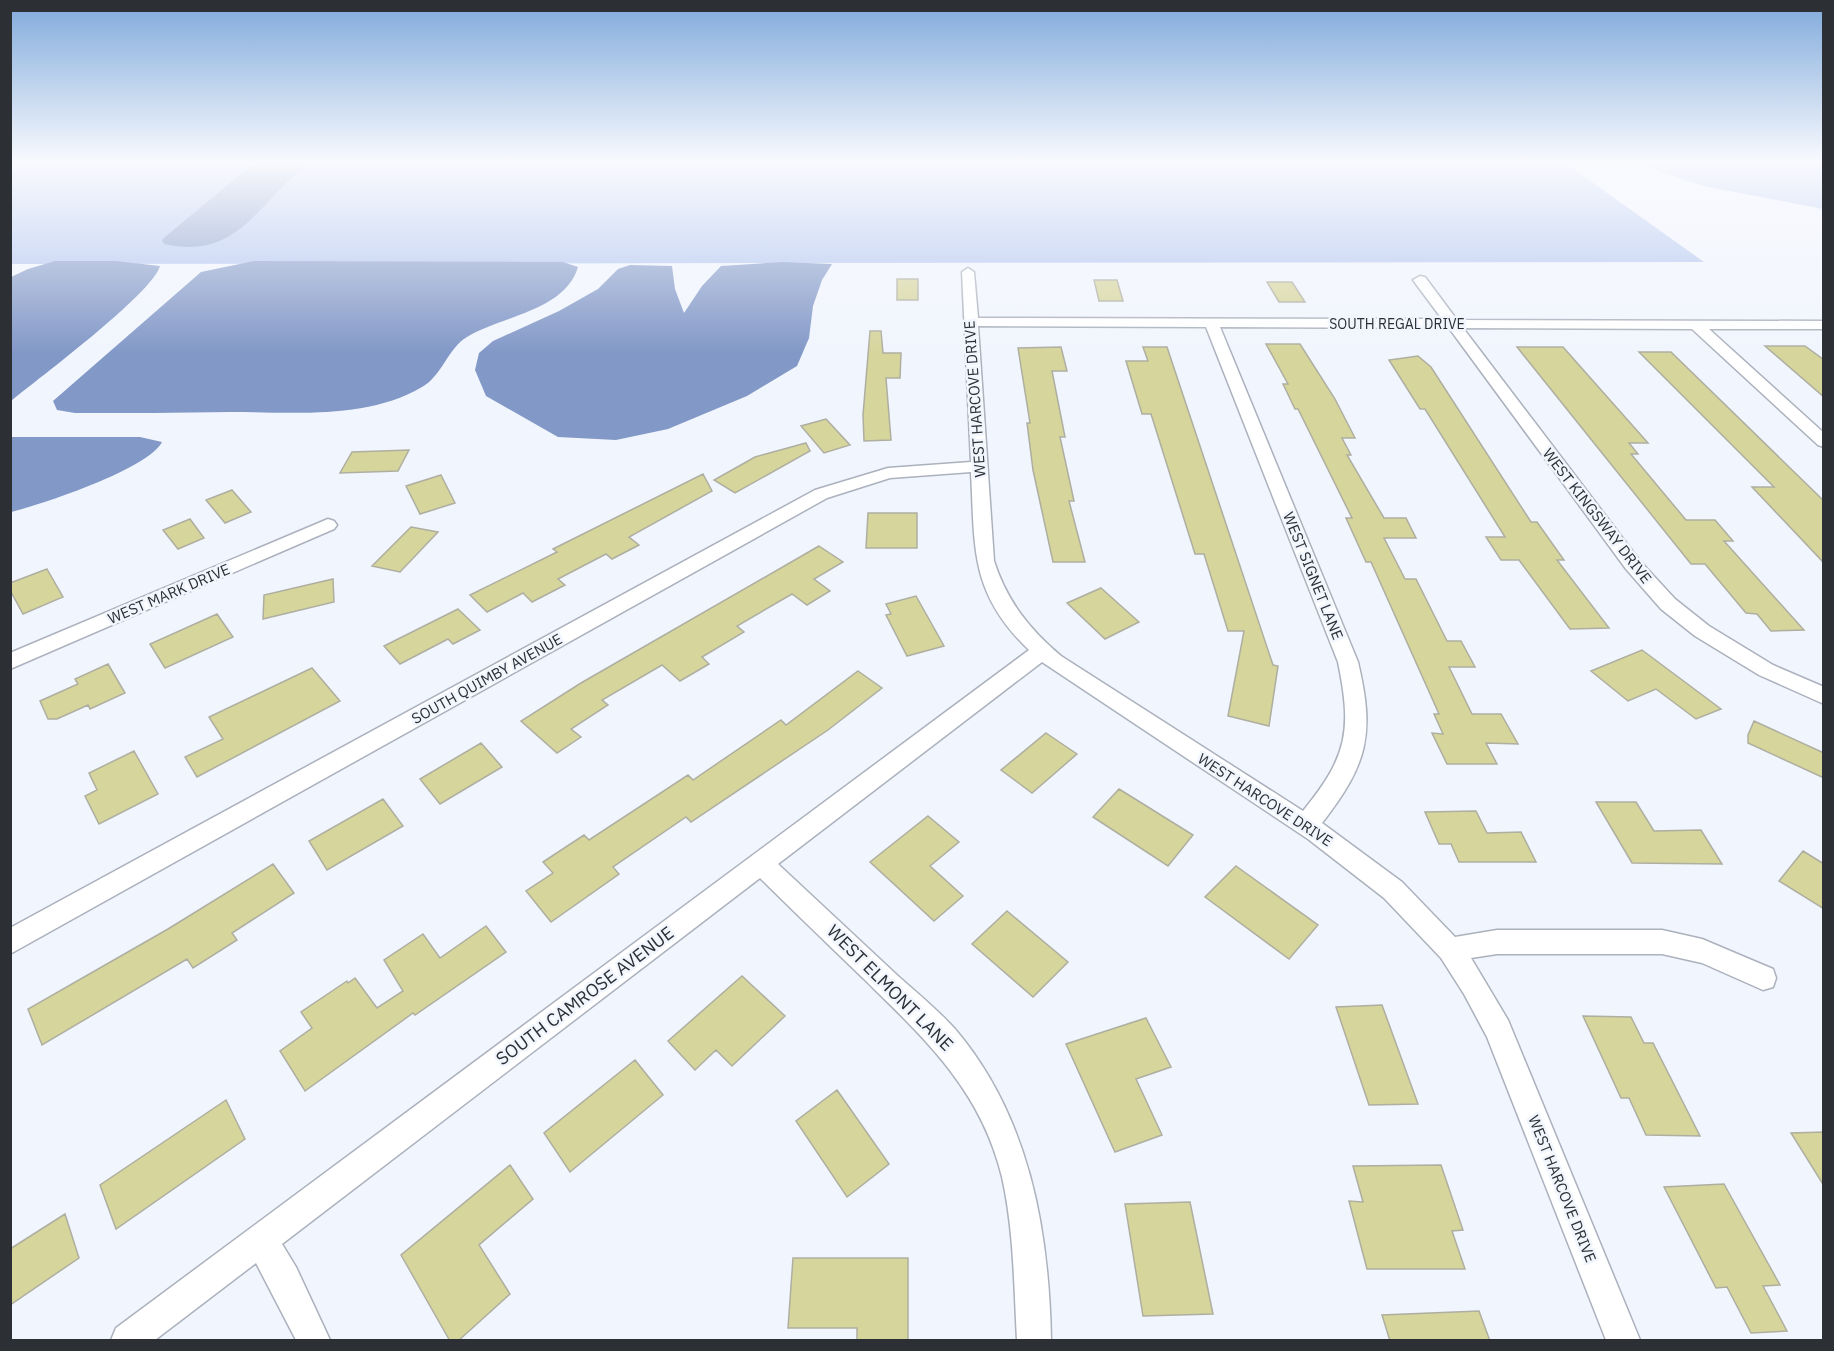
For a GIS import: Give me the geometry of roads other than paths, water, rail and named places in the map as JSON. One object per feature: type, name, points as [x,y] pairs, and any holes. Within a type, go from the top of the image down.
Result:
[{"type":"street","name":"WEST HARCOVE DRIVE","points":[[968,272],[985,561],[991,586],[1001,606],[1021,632],[1042,651],[1306,825],[1393,890],[1450,950],[1474,984],[1498,1030],[1623,1341]]},
{"type":"street","name":"WEST KINGSWAY DRIVE","points":[[1420,280],[1633,565],[1668,604],[1735,653],[1824,696]]},
{"type":"street","name":"SOUTH REGAL DRIVE","points":[[970,322],[1824,325]]},
{"type":"street","name":"WEST SIGNET LANE","points":[[1211,323],[1348,662],[1358,701],[1358,727],[1347,771],[1337,788],[1306,825]]},
{"type":"street","points":[[1695,324],[1824,442]]},
{"type":"street","name":"SOUTH QUIMBY AVENUE","points":[[10,942],[821,494],[851,482],[888,473],[979,466]]},
{"type":"street","name":"WEST MARK DRIVE","points":[[10,662],[328,525]]},
{"type":"street","name":"SOUTH CAMROSE AVENUE","points":[[128,1341],[1042,651]]},
{"type":"street","name":"WEST ELMONT LANE","points":[[761,863],[944,1038],[978,1085],[1003,1135],[1017,1177],[1028,1240],[1034,1341]]},
{"type":"street","points":[[1450,950],[1497,942],[1662,942],[1685,945],[1711,954],[1763,978]]},
{"type":"street","points":[[261,1240],[284,1279],[313,1341]]}]
